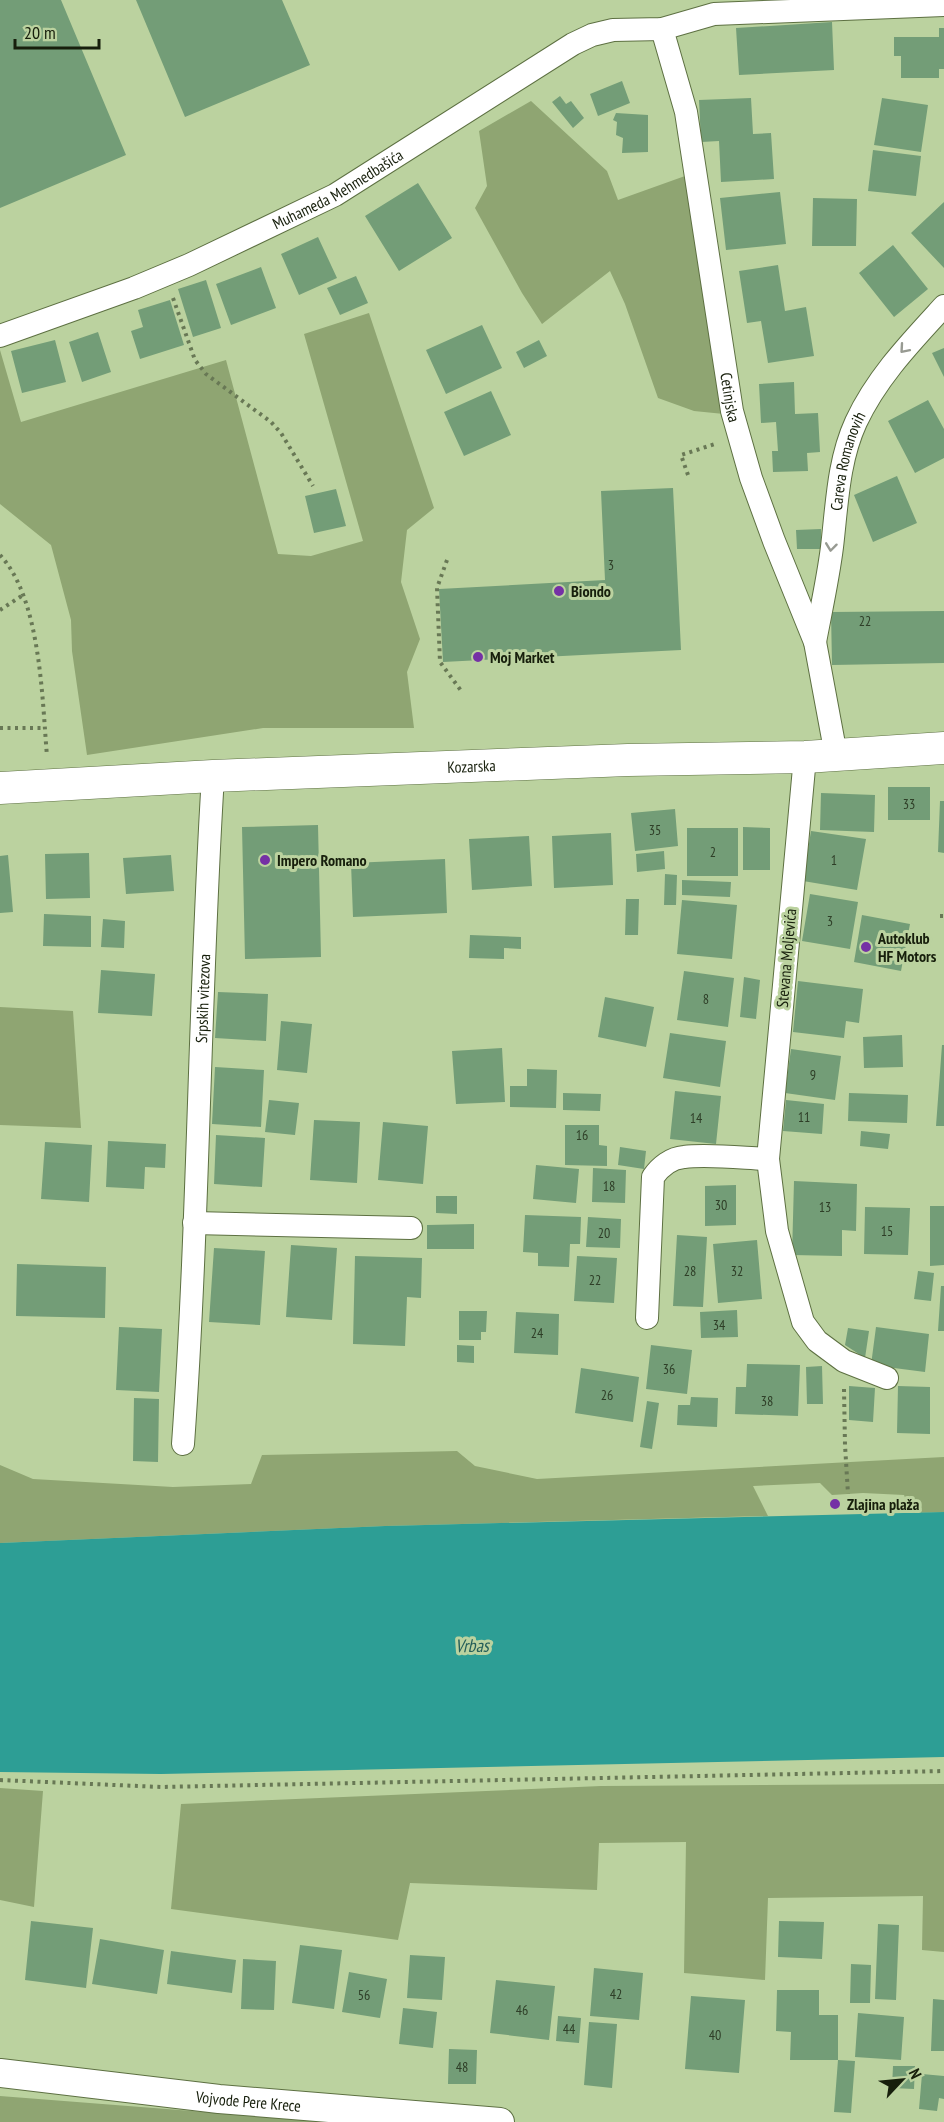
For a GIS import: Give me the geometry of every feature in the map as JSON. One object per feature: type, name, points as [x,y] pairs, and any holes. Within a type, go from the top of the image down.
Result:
[{"type":"main road","name":"Kozarska","points":[[0,788],[213,776],[628,760],[820,756],[944,748]]},
{"type":"street","name":"Muhameda Mehmedbašića","points":[[0,336],[165,275],[257,234],[335,195],[592,35],[613,30],[662,29],[714,14],[944,5]]},
{"type":"street","name":"Cetinjska","points":[[662,29],[686,112],[732,411],[751,478],[815,642],[820,756]]},
{"type":"street","name":"Careva Romanovih","points":[[815,642],[832,547],[836,496],[855,423],[884,374],[944,306]]},
{"type":"street","name":"Stevana Moljevića","points":[[820,756],[768,1159],[777,1231],[803,1322],[817,1341],[844,1361],[887,1378]]},
{"type":"street","name":"Srpskih vitezova","points":[[183,1444],[189,1364],[202,967],[213,776]]},
{"type":"street","points":[[647,1318],[653,1177],[658,1170],[664,1164],[682,1157],[768,1159]]},
{"type":"street","points":[[194,1223],[411,1228]]},
{"type":"street","name":"Vojvode Pere Krece","points":[[0,2073],[219,2099],[500,2122]]},
{"type":"path","points":[[165,275],[195,360],[206,374],[271,422],[281,433],[313,486]]},
{"type":"path","points":[[688,475],[681,455],[739,436]]},
{"type":"path","points":[[0,555],[14,575],[23,595],[36,644],[48,766]]},
{"type":"path","points":[[447,560],[437,588],[440,662],[462,692]]},
{"type":"path","points":[[0,610],[23,595]]},
{"type":"path","points":[[0,728],[45,728]]},
{"type":"path","points":[[844,1361],[845,1445],[849,1494]]},
{"type":"path","points":[[0,1780],[161,1787],[944,1771]]},
{"type":"green space","points":[[531,101],[607,171],[618,200],[685,176],[724,414],[694,411],[658,398],[625,304],[610,271],[542,324],[522,293],[475,208],[487,186],[479,131]]},
{"type":"green space","points":[[369,313],[434,508],[407,530],[401,582],[420,639],[407,672],[414,728],[263,728],[87,755],[72,651],[71,620],[51,545],[0,504],[0,350],[21,422],[226,360],[278,554],[311,556],[363,541],[304,334]]},
{"type":"green space","points":[[0,1007],[73,1011],[81,1128],[0,1125]]},
{"type":"green space","points":[[457,1451],[475,1466],[537,1479],[944,1457],[944,1512],[911,1513],[904,1495],[863,1493],[832,1495],[820,1483],[753,1486],[768,1516],[385,1526],[0,1543],[0,1465],[33,1479],[173,1487],[251,1484],[262,1455]]},
{"type":"green space","points":[[944,1784],[944,1952],[922,1950],[923,1896],[768,1898],[765,1980],[684,1973],[686,1842],[599,1843],[597,1890],[410,1883],[398,1940],[171,1909],[181,1804],[601,1786]]},
{"type":"green space","points":[[0,1788],[43,1791],[34,1907],[0,1900]]},
{"type":"green space","points":[[0,2096],[333,2122],[0,2122]]},
{"type":"water","name":"Vrbas","points":[[944,1512],[944,1757],[161,1774],[0,1772],[0,1543],[385,1526]]},
{"type":"building","points":[[0,0],[61,0],[126,155],[0,208]]},
{"type":"building","points":[[136,0],[282,0],[310,65],[185,117]]},
{"type":"building","points":[[832,22],[834,70],[739,75],[736,28]]},
{"type":"building","points":[[939,28],[944,28],[944,69],[939,69],[939,78],[901,78],[901,56],[894,56],[894,37],[939,37]]},
{"type":"building","points":[[622,81],[630,103],[598,116],[590,94]]},
{"type":"building","points":[[560,96],[566,104],[571,101],[584,118],[573,128],[552,102]]},
{"type":"building","points":[[751,98],[753,134],[771,133],[774,179],[721,182],[719,141],[701,142],[699,100]]},
{"type":"building","points":[[882,98],[928,105],[921,152],[874,145]]},
{"type":"building","points":[[616,113],[648,115],[648,152],[622,153],[623,138],[616,135],[617,122],[613,120]]},
{"type":"building","points":[[873,150],[921,156],[916,196],[868,191]]},
{"type":"building","points":[[418,183],[452,238],[399,271],[365,216]]},
{"type":"building","points":[[780,192],[786,244],[726,250],[720,198]]},
{"type":"building","points":[[813,198],[857,199],[856,246],[812,246]]},
{"type":"building","points":[[944,202],[944,268],[911,233]]},
{"type":"building","points":[[318,237],[337,278],[299,295],[281,254]]},
{"type":"building","points":[[893,245],[928,289],[894,317],[859,273]]},
{"type":"building","points":[[778,265],[785,311],[806,307],[814,356],[768,363],[761,321],[747,323],[739,271]]},
{"type":"building","points":[[261,267],[276,308],[231,325],[216,284]]},
{"type":"building","points":[[356,276],[368,303],[340,315],[327,288]]},
{"type":"building","points":[[206,280],[221,328],[193,337],[178,289]]},
{"type":"building","points":[[170,300],[184,345],[140,359],[131,331],[143,327],[138,310]]},
{"type":"building","points":[[482,325],[502,368],[446,394],[426,350]]},
{"type":"building","points":[[98,332],[111,372],[82,382],[69,342]]},
{"type":"building","points":[[55,340],[66,382],[22,393],[11,351]]},
{"type":"building","points":[[539,340],[547,356],[524,368],[516,352]]},
{"type":"building","points":[[944,348],[944,377],[932,353]]},
{"type":"building","points":[[794,382],[795,414],[818,413],[820,452],[807,453],[808,471],[773,472],[772,451],[778,451],[776,422],[761,423],[759,384]]},
{"type":"building","points":[[491,391],[511,435],[464,456],[444,412]]},
{"type":"building","points":[[928,400],[944,429],[944,458],[915,473],[888,421]]},
{"type":"building","points":[[897,476],[917,523],[873,542],[854,495]]},
{"type":"building","points":[[673,488],[681,650],[443,662],[439,589],[605,580],[601,491]]},
{"type":"building","points":[[336,489],[346,526],[314,533],[305,496]]},
{"type":"building","points":[[821,529],[821,549],[797,549],[796,530]]},
{"type":"building","points":[[944,611],[944,663],[832,665],[831,612]]},
{"type":"building","points":[[888,787],[930,787],[930,820],[888,820]]},
{"type":"building","points":[[821,793],[875,795],[874,832],[820,830]]},
{"type":"building","points":[[940,801],[944,801],[944,853],[938,852]]},
{"type":"building","points":[[675,809],[678,846],[635,851],[631,813]]},
{"type":"building","points":[[318,825],[321,957],[245,959],[242,827]]},
{"type":"building","points":[[743,827],[770,828],[770,870],[743,870]]},
{"type":"building","points":[[687,828],[738,828],[738,876],[687,876]]},
{"type":"building","points":[[811,831],[866,839],[857,890],[803,881]]},
{"type":"building","points":[[611,833],[613,885],[554,888],[552,836]]},
{"type":"building","points":[[529,836],[532,886],[472,890],[469,839]]},
{"type":"building","points":[[664,851],[665,869],[637,872],[636,854]]},
{"type":"building","points":[[89,853],[90,898],[46,899],[45,854]]},
{"type":"building","points":[[8,855],[13,912],[0,913],[0,856]]},
{"type":"building","points":[[171,855],[174,891],[126,894],[123,858]]},
{"type":"building","points":[[445,859],[447,913],[353,917],[351,863]]},
{"type":"building","points":[[665,874],[677,875],[676,905],[664,905]]},
{"type":"building","points":[[682,880],[731,882],[730,897],[682,895]]},
{"type":"building","points":[[810,894],[858,902],[850,949],[802,941]]},
{"type":"building","points":[[626,899],[639,899],[638,935],[625,935]]},
{"type":"building","points":[[682,900],[737,905],[732,959],[677,954]]},
{"type":"building","points":[[44,914],[91,916],[91,947],[43,946]]},
{"type":"building","points":[[862,915],[910,924],[901,971],[854,962]]},
{"type":"building","points":[[103,919],[125,921],[124,948],[101,947]]},
{"type":"building","points":[[470,935],[521,937],[521,949],[504,948],[504,959],[469,958]]},
{"type":"building","points":[[101,970],[155,974],[152,1016],[98,1013]]},
{"type":"building","points":[[684,971],[734,978],[728,1027],[677,1020]]},
{"type":"building","points":[[744,977],[760,980],[756,1019],[740,1017]]},
{"type":"building","points":[[798,981],[863,989],[859,1023],[846,1021],[844,1038],[793,1032]]},
{"type":"building","points":[[218,992],[268,994],[266,1041],[215,1038]]},
{"type":"building","points":[[605,997],[654,1007],[646,1047],[598,1037]]},
{"type":"building","points":[[281,1021],[312,1024],[307,1073],[277,1070]]},
{"type":"building","points":[[670,1033],[726,1041],[720,1087],[663,1078]]},
{"type":"building","points":[[902,1035],[903,1067],[864,1068],[863,1037]]},
{"type":"building","points":[[942,1045],[944,1045],[944,1126],[936,1126]]},
{"type":"building","points":[[502,1048],[505,1102],[456,1104],[452,1051]]},
{"type":"building","points":[[791,1049],[841,1056],[835,1100],[785,1093]]},
{"type":"building","points":[[215,1067],[264,1070],[261,1127],[212,1124]]},
{"type":"building","points":[[527,1069],[557,1070],[556,1108],[510,1107],[510,1086],[527,1086]]},
{"type":"building","points":[[675,1091],[721,1096],[716,1144],[670,1139]]},
{"type":"building","points":[[563,1093],[601,1094],[600,1111],[563,1110]]},
{"type":"building","points":[[849,1093],[908,1095],[907,1123],[848,1121]]},
{"type":"building","points":[[269,1100],[299,1103],[295,1135],[265,1132]]},
{"type":"building","points":[[786,1100],[824,1104],[822,1134],[783,1131]]},
{"type":"building","points":[[314,1120],[360,1122],[357,1183],[310,1180]]},
{"type":"building","points":[[383,1122],[428,1126],[423,1184],[378,1180]]},
{"type":"building","points":[[565,1125],[599,1125],[599,1145],[607,1146],[607,1166],[565,1165]]},
{"type":"building","points":[[861,1131],[890,1134],[888,1149],[860,1146]]},
{"type":"building","points":[[216,1135],[265,1138],[262,1187],[214,1184]]},
{"type":"building","points":[[108,1141],[166,1144],[165,1168],[145,1167],[144,1189],[106,1187]]},
{"type":"building","points":[[45,1142],[92,1145],[89,1202],[41,1199]]},
{"type":"building","points":[[620,1147],[646,1151],[644,1169],[618,1165]]},
{"type":"building","points":[[536,1165],[579,1169],[576,1203],[533,1199]]},
{"type":"building","points":[[593,1168],[626,1170],[625,1203],[592,1202]]},
{"type":"building","points":[[794,1181],[857,1184],[856,1231],[842,1230],[842,1256],[792,1255]]},
{"type":"building","points":[[736,1185],[736,1225],[705,1226],[705,1186]]},
{"type":"building","points":[[436,1196],[457,1196],[457,1214],[436,1213]]},
{"type":"building","points":[[930,1206],[944,1206],[944,1265],[930,1266]]},
{"type":"building","points":[[865,1207],[910,1208],[908,1255],[864,1254]]},
{"type":"building","points":[[525,1215],[581,1217],[580,1244],[570,1244],[569,1267],[538,1266],[538,1253],[523,1252]]},
{"type":"building","points":[[588,1217],[621,1219],[620,1248],[586,1247]]},
{"type":"building","points":[[474,1224],[474,1249],[427,1249],[427,1225]]},
{"type":"building","points":[[677,1235],[707,1237],[703,1307],[673,1306]]},
{"type":"building","points":[[757,1240],[762,1299],[718,1303],[713,1244]]},
{"type":"building","points":[[291,1245],[337,1248],[332,1320],[286,1317]]},
{"type":"building","points":[[214,1248],[265,1251],[260,1325],[209,1322]]},
{"type":"building","points":[[355,1256],[422,1258],[421,1298],[407,1297],[405,1346],[353,1344]]},
{"type":"building","points":[[577,1256],[617,1258],[614,1303],[574,1301]]},
{"type":"building","points":[[17,1264],[106,1267],[105,1318],[16,1316]]},
{"type":"building","points":[[918,1271],[934,1273],[931,1301],[914,1299]]},
{"type":"building","points":[[941,1286],[944,1286],[944,1331],[938,1331]]},
{"type":"building","points":[[737,1310],[738,1337],[701,1338],[700,1312]]},
{"type":"building","points":[[459,1311],[487,1311],[486,1332],[481,1332],[481,1340],[459,1340]]},
{"type":"building","points":[[516,1312],[559,1314],[558,1355],[514,1353]]},
{"type":"building","points":[[119,1327],[162,1329],[159,1392],[116,1390]]},
{"type":"building","points":[[876,1327],[929,1334],[925,1372],[871,1365]]},
{"type":"building","points":[[848,1328],[869,1331],[865,1358],[845,1345]]},
{"type":"building","points":[[457,1345],[474,1346],[474,1363],[457,1362]]},
{"type":"building","points":[[651,1345],[692,1350],[687,1394],[646,1389]]},
{"type":"building","points":[[747,1364],[800,1365],[798,1416],[735,1414],[736,1387],[746,1387]]},
{"type":"building","points":[[822,1366],[823,1404],[807,1404],[806,1367]]},
{"type":"building","points":[[581,1368],[639,1377],[633,1422],[575,1413]]},
{"type":"building","points":[[849,1386],[875,1388],[873,1422],[849,1420]]},
{"type":"building","points":[[898,1386],[930,1387],[930,1434],[897,1433]]},
{"type":"building","points":[[691,1397],[718,1398],[717,1427],[677,1425],[678,1405],[690,1405]]},
{"type":"building","points":[[134,1398],[159,1399],[158,1462],[133,1461]]},
{"type":"building","points":[[647,1401],[659,1403],[652,1449],[640,1447]]},
{"type":"building","points":[[31,1921],[93,1928],[86,1988],[25,1980]]},
{"type":"building","points":[[779,1921],[824,1922],[822,1959],[778,1957]]},
{"type":"building","points":[[878,1924],[899,1925],[896,2000],[875,1999]]},
{"type":"building","points":[[100,1939],[164,1950],[157,1994],[92,1984]]},
{"type":"building","points":[[300,1945],[342,1950],[334,2009],[292,2003]]},
{"type":"building","points":[[171,1951],[236,1960],[232,1993],[167,1984]]},
{"type":"building","points":[[410,1955],[445,1957],[442,2000],[407,1998]]},
{"type":"building","points":[[243,1959],[276,1961],[274,2010],[241,2009]]},
{"type":"building","points":[[851,1964],[871,1965],[870,2003],[850,2003]]},
{"type":"building","points":[[594,1968],[643,1973],[639,2020],[590,2016]]},
{"type":"building","points":[[349,1972],[387,1979],[380,2018],[342,2012]]},
{"type":"building","points":[[496,1980],[555,1986],[549,2040],[490,2033]]},
{"type":"building","points":[[777,1990],[819,1990],[819,2015],[838,2015],[838,2060],[790,2060],[791,2032],[776,2031]]},
{"type":"building","points":[[691,1996],[745,2000],[739,2073],[685,2069]]},
{"type":"building","points":[[933,1999],[944,2000],[944,2051],[931,2051]]},
{"type":"building","points":[[403,2008],[437,2012],[433,2048],[399,2044]]},
{"type":"building","points":[[858,2013],[904,2017],[901,2060],[855,2057]]},
{"type":"building","points":[[558,2016],[581,2018],[579,2043],[556,2041]]},
{"type":"building","points":[[589,2022],[617,2024],[612,2088],[584,2085]]},
{"type":"building","points":[[449,2049],[477,2050],[476,2084],[448,2084]]},
{"type":"building","points":[[838,2060],[855,2061],[851,2113],[834,2112]]},
{"type":"building","points":[[893,2066],[915,2066],[914,2089],[892,2088]]},
{"type":"building","points":[[922,2074],[944,2076],[944,2099],[939,2098],[937,2111],[919,2109]]},
{"type":"place","name":"Biondo","points":[[559,591]]},
{"type":"place","name":"Moj Market","points":[[478,657]]},
{"type":"place","name":"Impero Romano","points":[[265,860]]},
{"type":"place","name":"Autoklub HF Motors","points":[[866,947]]},
{"type":"place","name":"Zlajina plaža","points":[[835,1504]]}]
